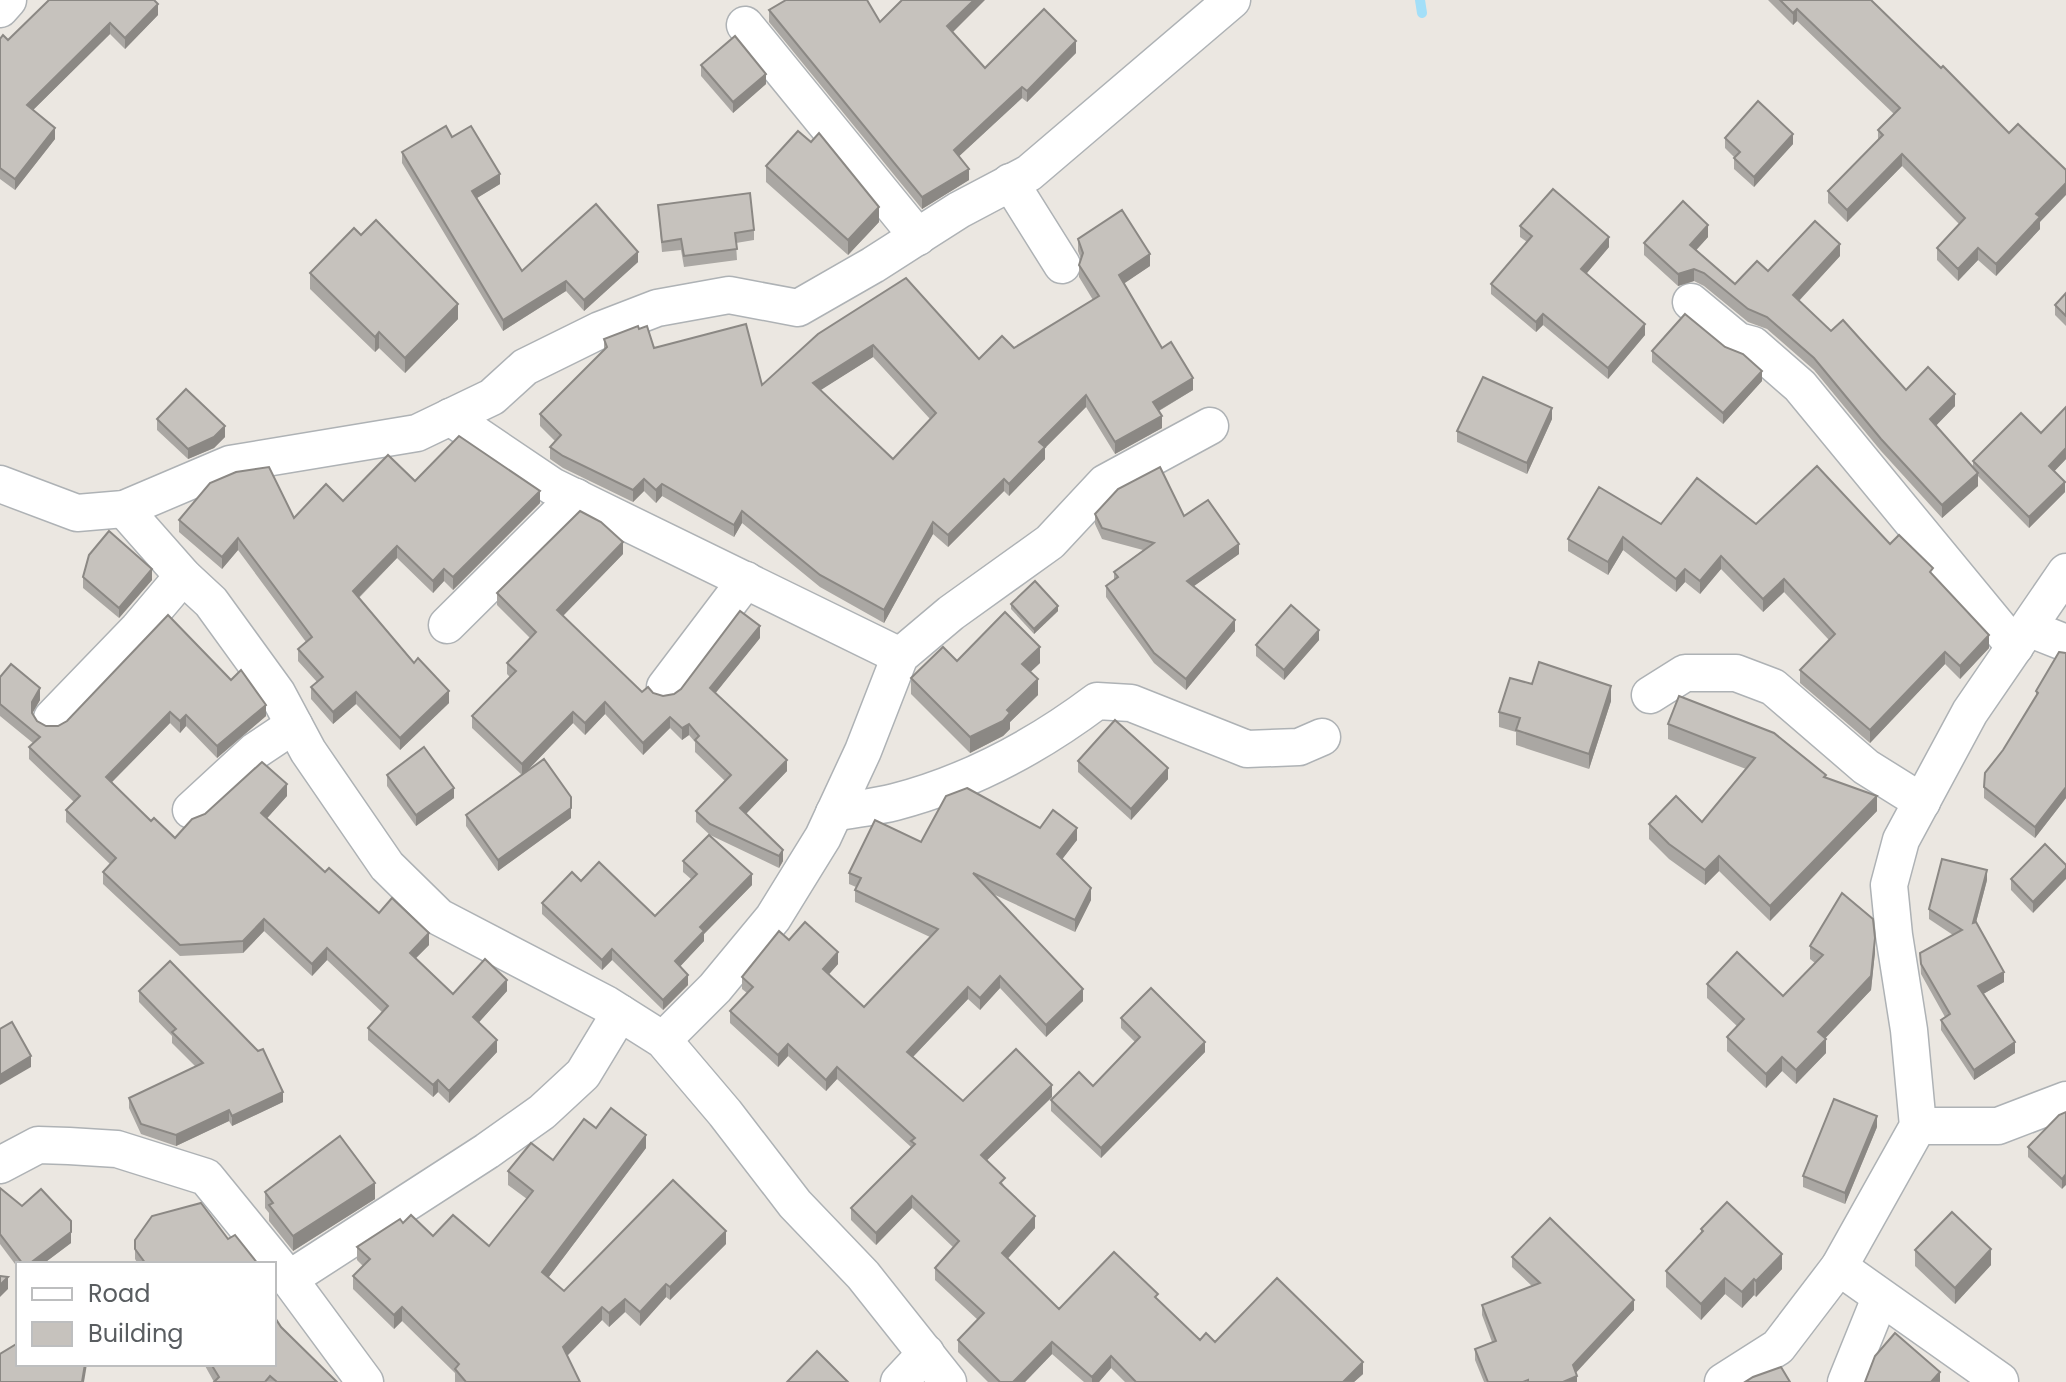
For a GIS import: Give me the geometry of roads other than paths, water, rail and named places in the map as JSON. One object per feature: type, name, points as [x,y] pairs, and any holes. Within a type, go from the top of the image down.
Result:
[{"type":"street","points":[[0,9],[8,0]]},
{"type":"street","points":[[0,484],[77,513],[124,509],[230,464],[417,433],[492,397],[525,367],[614,324],[657,308],[729,295],[798,308],[959,210],[1029,173],[1232,0]]},
{"type":"street","points":[[745,25],[918,237]]},
{"type":"street","points":[[1010,182],[1062,265]]},
{"type":"street","points":[[1691,302],[1738,341],[1753,345],[1800,386],[2022,637],[2066,643]]},
{"type":"street","points":[[450,417],[552,486],[900,656]]},
{"type":"street","points":[[663,1040],[715,988],[773,918],[823,837],[863,751],[900,656],[951,613],[1050,542],[1105,483],[1210,426]]},
{"type":"street","points":[[447,625],[576,497]]},
{"type":"street","points":[[124,509],[183,576],[211,602],[277,693],[308,751],[387,866],[439,917],[620,1013],[663,1040],[725,1113],[795,1204],[863,1275],[948,1382]]},
{"type":"street","points":[[1723,1382],[1778,1347],[1839,1267],[1918,1126],[1909,1030],[1889,885],[1901,840],[1970,712],[2066,572]]},
{"type":"street","points":[[52,718],[138,629],[183,576]]},
{"type":"street","points":[[665,687],[746,580]]},
{"type":"street","points":[[1650,695],[1685,673],[1736,673],[1773,687],[1866,767],[1922,802]]},
{"type":"street","points":[[834,813],[895,802],[983,771],[1059,730],[1097,701],[1131,703],[1247,749],[1299,747],[1322,737]]},
{"type":"street","points":[[191,810],[255,751],[294,725]]},
{"type":"street","points":[[289,1279],[542,1112],[583,1074],[620,1013]]},
{"type":"street","points":[[1918,1126],[1998,1126],[2066,1100]]},
{"type":"street","points":[[0,1165],[38,1145],[117,1149],[206,1177],[275,1262]]},
{"type":"street","points":[[276,1263],[365,1382]]},
{"type":"street","points":[[1839,1267],[2000,1381]]},
{"type":"street","points":[[1846,1382],[1880,1298]]},
{"type":"street","points":[[899,1382],[926,1353]]},
{"type":"waterway","points":[[1420,0],[1422,13]]}]
